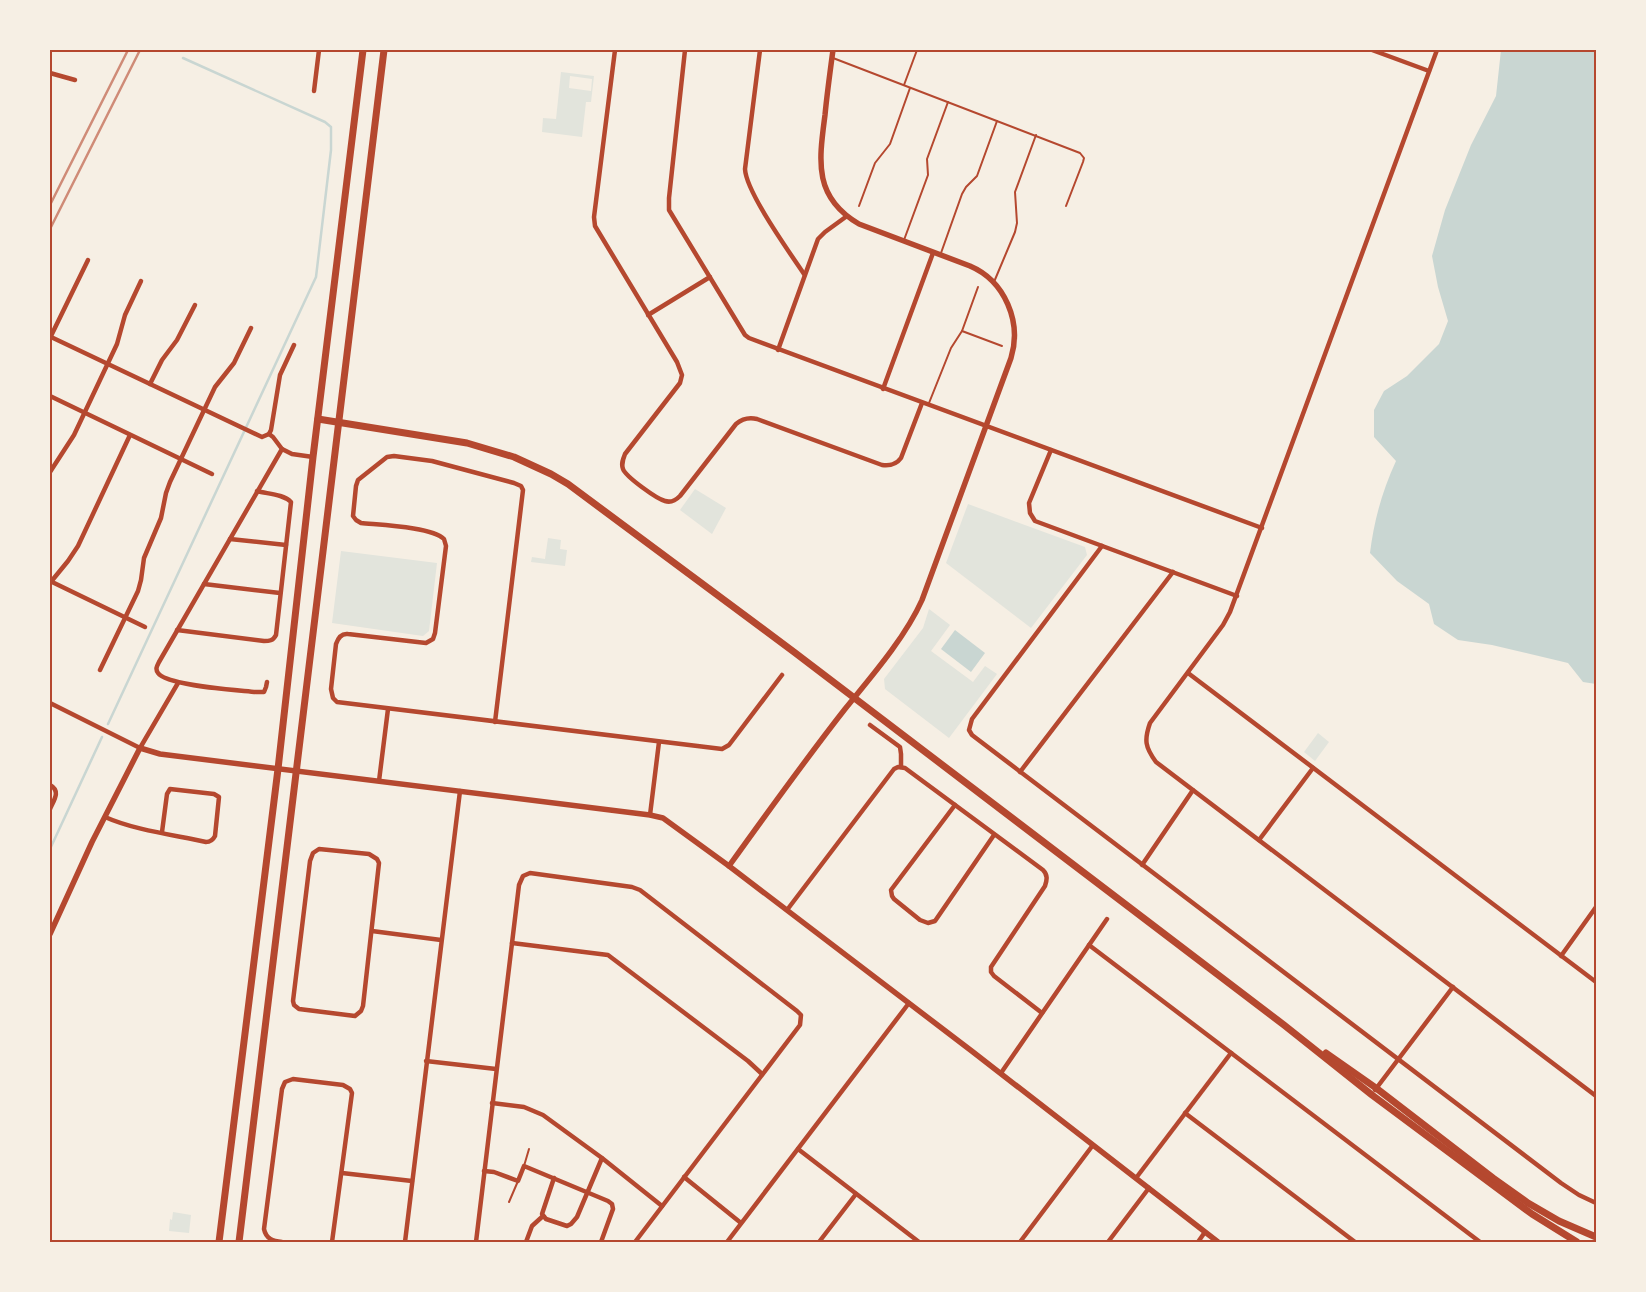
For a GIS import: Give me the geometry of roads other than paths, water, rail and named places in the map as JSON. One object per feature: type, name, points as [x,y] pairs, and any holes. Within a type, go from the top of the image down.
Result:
[{"type":"main road","points":[[219,1242],[278,769],[313,457],[363,50]]},
{"type":"main road","points":[[239,1242],[384,50]]},
{"type":"main road","points":[[318,419],[467,443],[514,457],[551,474],[585,495],[1374,1092],[1534,1206],[1559,1221],[1596,1238]]},
{"type":"main road","points":[[1374,1092],[1532,1214],[1578,1242]]},
{"type":"street","points":[[314,91],[319,50]]},
{"type":"street","points":[[615,50],[594,222],[597,231],[681,369],[681,379],[625,454],[622,464],[628,476],[655,496],[666,501],[674,501],[680,496],[736,424],[749,417],[882,465],[891,466],[899,462],[901,458],[922,403]]},
{"type":"street","points":[[685,50],[669,210],[745,335],[753,341],[1262,528]]},
{"type":"street","points":[[760,50],[745,177],[758,202],[804,274]]},
{"type":"street","points":[[729,866],[902,637],[918,609],[1011,358],[1015,339],[1010,310],[994,282],[977,269],[866,228],[838,208],[828,194],[820,167],[832,50]]},
{"type":"street","points":[[1372,50],[1429,71]]},
{"type":"street","points":[[1437,50],[1237,596],[1227,619],[1150,723],[1146,742],[1148,752],[1156,762],[1596,1096]]},
{"type":"street","points":[[50,73],[75,80]]},
{"type":"street","points":[[778,350],[804,274],[818,240],[825,232],[847,216]]},
{"type":"street","points":[[883,389],[933,252]]},
{"type":"street","points":[[88,260],[51,337],[262,438],[269,434],[280,375],[294,345]]},
{"type":"street","points":[[648,315],[710,278]]},
{"type":"street","points":[[50,472],[74,435],[120,336],[125,315],[141,281]]},
{"type":"street","points":[[150,384],[162,360],[177,340],[195,305]]},
{"type":"street","points":[[100,670],[140,586],[144,558],[161,518],[167,488],[219,381],[234,363],[251,328]]},
{"type":"street","points":[[50,396],[212,474]]},
{"type":"street","points":[[269,434],[274,437],[282,449],[292,454],[313,457]]},
{"type":"street","points":[[130,435],[78,546],[68,562],[50,582],[145,627]]},
{"type":"street","points":[[267,682],[265,690],[261,692],[178,683],[165,679],[156,670],[158,662],[282,449]]},
{"type":"street","points":[[1051,450],[1029,503],[1029,511],[1035,521],[1237,596]]},
{"type":"street","points":[[495,722],[523,490],[521,486],[514,482],[432,461],[394,456],[383,459],[358,480],[353,514],[356,520],[361,523],[416,529],[436,534],[444,539],[446,546],[434,638],[426,643],[342,635],[336,644],[331,689],[333,698],[343,703],[388,709],[659,742],[718,749],[726,747],[782,675]]},
{"type":"street","points":[[177,630],[264,641],[272,640],[276,635],[291,502],[286,498],[257,491]]},
{"type":"street","points":[[230,539],[286,545]]},
{"type":"street","points":[[1102,546],[972,719],[969,730],[976,739],[1567,1187],[1596,1202]]},
{"type":"street","points":[[1020,772],[1173,572]]},
{"type":"street","points":[[204,584],[280,593]]},
{"type":"street","points":[[1188,673],[1596,982]]},
{"type":"street","points":[[50,934],[140,748],[178,683]]},
{"type":"street","points":[[50,703],[140,748],[160,754],[663,818],[909,1003],[1218,1242]]},
{"type":"street","points":[[379,782],[388,709]]},
{"type":"street","points":[[870,725],[900,747],[902,754],[901,767]]},
{"type":"street","points":[[650,815],[659,742]]},
{"type":"street","points":[[787,910],[894,769],[901,767],[906,769],[1046,874],[1045,886],[990,967],[994,976],[1042,1013]]},
{"type":"street","points":[[1259,840],[1313,768]]},
{"type":"street","points":[[50,784],[56,791],[56,798],[50,809]]},
{"type":"street","points":[[105,817],[116,822],[206,842],[212,841],[215,836],[220,799],[214,794],[170,789],[167,794],[162,832]]},
{"type":"street","points":[[1142,865],[1193,790]]},
{"type":"street","points":[[405,1242],[460,792]]},
{"type":"street","points":[[955,805],[892,890],[894,899],[920,920],[928,923],[935,921],[994,835]]},
{"type":"street","points":[[324,849],[368,854],[377,859],[380,868],[372,931],[363,1006],[359,1014],[351,1016],[303,1010],[296,1007],[293,1001],[294,988],[310,862],[315,850],[324,849]]},
{"type":"street","points":[[476,1242],[519,885],[521,878],[527,874],[632,887],[640,890],[800,1014],[802,1020],[634,1242]]},
{"type":"street","points":[[1561,956],[1596,907]]},
{"type":"street","points":[[1000,1073],[1107,919]]},
{"type":"street","points":[[372,931],[441,940]]},
{"type":"street","points":[[512,943],[608,955],[740,1054],[762,1074]]},
{"type":"street","points":[[1089,945],[1480,1242]]},
{"type":"street","points":[[1374,1092],[1452,987]]},
{"type":"street","points":[[727,1242],[909,1003]]},
{"type":"street","points":[[1136,1178],[1231,1053]]},
{"type":"street","points":[[426,1060],[496,1069]]},
{"type":"street","points":[[282,1242],[268,1238],[264,1230],[282,1089],[285,1082],[289,1080],[343,1085],[350,1089],[352,1097],[332,1242]]},
{"type":"street","points":[[492,1103],[515,1105],[536,1111],[602,1158],[662,1206]]},
{"type":"street","points":[[1186,1113],[1355,1242]]},
{"type":"street","points":[[1020,1242],[1093,1145]]},
{"type":"street","points":[[798,1150],[917,1241]]},
{"type":"street","points":[[543,1216],[563,1226],[571,1224],[577,1217],[602,1158]]},
{"type":"street","points":[[484,1171],[494,1172],[518,1181],[524,1166],[608,1201],[613,1207],[600,1242]]},
{"type":"street","points":[[342,1173],[412,1181]]},
{"type":"street","points":[[543,1216],[543,1206],[554,1178]]},
{"type":"street","points":[[684,1178],[741,1223]]},
{"type":"street","points":[[1108,1242],[1149,1188]]},
{"type":"street","points":[[820,1242],[856,1194]]},
{"type":"street","points":[[526,1242],[532,1226],[543,1216]]},
{"type":"street","points":[[1198,1242],[1205,1232]]},
{"type":"lane","points":[[904,85],[917,50]]},
{"type":"lane","points":[[832,57],[1036,135],[1083,155],[1083,162],[1066,206]]},
{"type":"lane","points":[[859,206],[875,163],[890,144],[910,88]]},
{"type":"lane","points":[[903,242],[928,175],[927,159],[948,102]]},
{"type":"lane","points":[[940,255],[962,194],[977,176],[997,121]]},
{"type":"lane","points":[[994,282],[1015,232],[1017,223],[1015,192],[1036,135]]},
{"type":"lane","points":[[928,405],[951,348],[962,331],[978,287]]},
{"type":"lane","points":[[962,331],[1002,346]]},
{"type":"lane","points":[[524,1166],[529,1150]]},
{"type":"lane","points":[[509,1202],[518,1181]]},
{"type":"waterway","points":[[108,724],[316,277],[331,150],[331,127],[325,122],[183,58]]},
{"type":"waterway","points":[[50,849],[102,737]]},
{"type":"railway","points":[[50,205],[128,50]]},
{"type":"railway","points":[[50,229],[140,50]]}]
